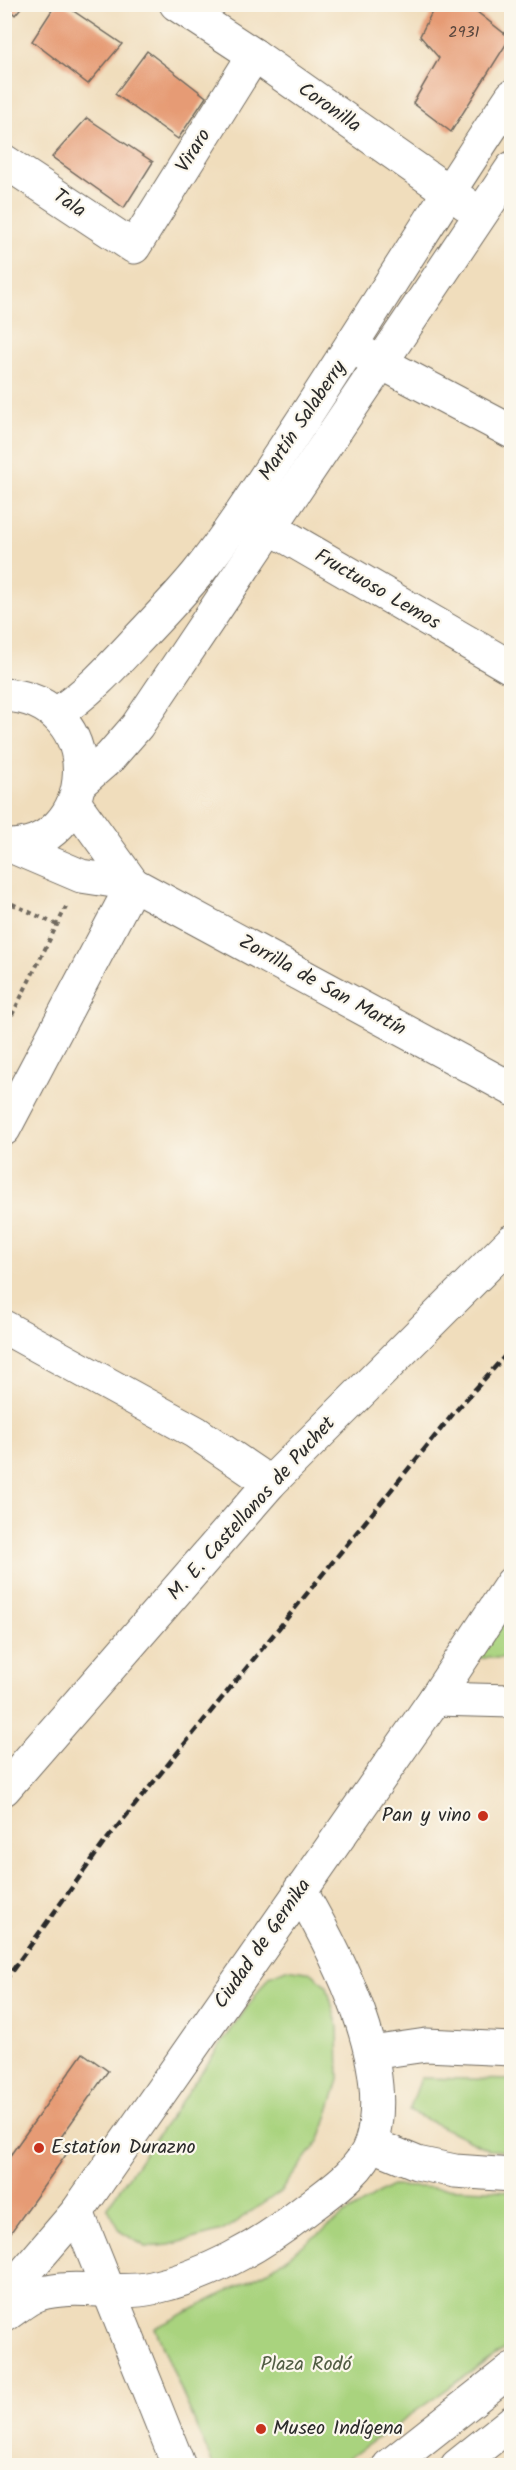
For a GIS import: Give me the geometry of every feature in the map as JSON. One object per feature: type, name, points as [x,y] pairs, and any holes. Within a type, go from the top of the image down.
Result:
[{"type":"street","name":"Coronilla","points":[[176,4],[255,55],[481,214]]},
{"type":"street","name":"Viraro","points":[[134,247],[255,55]]},
{"type":"street","name":"Martín Salaberry","points":[[56,714],[75,702],[102,677],[153,624],[197,573],[243,512],[352,346],[448,191],[512,96]]},
{"type":"street","name":"Tala","points":[[4,161],[134,247]]},
{"type":"street","name":"Martín Salaberry","points":[[9,847],[33,842],[50,832],[64,819],[77,792],[137,726],[512,168]]},
{"type":"street","points":[[352,346],[380,364],[512,432]]},
{"type":"street","name":"Fructuoso Lemos","points":[[243,512],[512,668]]},
{"type":"street","points":[[4,695],[36,701],[56,714],[66,726],[75,744],[80,763],[77,792]]},
{"type":"street","name":"Zorrilla de San Martín","points":[[77,792],[133,884]]},
{"type":"street","name":"Zorrilla de San Martín","points":[[9,847],[81,876],[133,884],[512,1089]]},
{"type":"street","points":[[4,1129],[133,884]]},
{"type":"street","name":"M. E. Castellanos de Puchet","points":[[4,1789],[270,1483],[512,1241]]},
{"type":"street","points":[[4,1327],[195,1432],[270,1483]]},
{"type":"street","name":"Ciudad de Gernika","points":[[4,2297],[77,2212],[435,1699],[512,1583]]},
{"type":"street","points":[[435,1699],[512,1701]]},
{"type":"street","points":[[4,2316],[38,2295],[69,2289],[107,2291],[151,2288],[204,2271],[276,2234],[351,2174],[371,2144],[376,2085],[371,2053],[362,2019],[346,1981],[324,1932],[300,1890]]},
{"type":"street","points":[[371,2053],[426,2045],[512,2049]]},
{"type":"street","points":[[371,2144],[417,2163],[455,2171],[512,2175]]},
{"type":"street","points":[[77,2212],[179,2466]]},
{"type":"street","points":[[389,2466],[512,2369]]},
{"type":"street","points":[[457,2466],[512,2422]]},
{"type":"path","points":[[4,1031],[81,876]]},
{"type":"path","points":[[4,900],[57,925]]},
{"type":"green space","points":[[511,1612],[511,1658],[478,1658]]},
{"type":"green space","points":[[286,1969],[313,1973],[327,1987],[338,2027],[339,2080],[320,2140],[280,2192],[222,2231],[169,2245],[146,2247],[121,2232],[107,2207],[269,1976]]},
{"type":"green space","points":[[421,2078],[511,2080],[511,2151],[489,2150],[409,2111]]},
{"type":"green space","name":"Plaza Rodó","points":[[391,2186],[511,2191],[511,2344],[339,2465],[213,2465],[155,2328],[268,2271],[344,2215]]},
{"type":"building","points":[[4,4],[24,4],[15,15]]},
{"type":"building","points":[[56,4],[63,4],[122,44],[88,84],[32,41]]},
{"type":"building","points":[[436,4],[467,4],[510,38],[451,132],[413,103],[439,58],[420,36]]},
{"type":"building","points":[[147,51],[206,97],[178,139],[115,94]]},
{"type":"building","points":[[87,118],[153,162],[124,208],[52,157]]},
{"type":"building","name":"Estatíon Durazno","points":[[83,2053],[108,2071],[56,2144],[68,2152],[4,2242],[4,2164]]},
{"type":"railway","points":[[4,1982],[104,1843],[453,1414],[512,1348]]},
{"type":"place","name":"Pan y vino","points":[[483,1816]]},
{"type":"place","name":"Estatíon Durazno","points":[[39,2148]]},
{"type":"place","name":"Museo Indígena","points":[[261,2429]]}]
